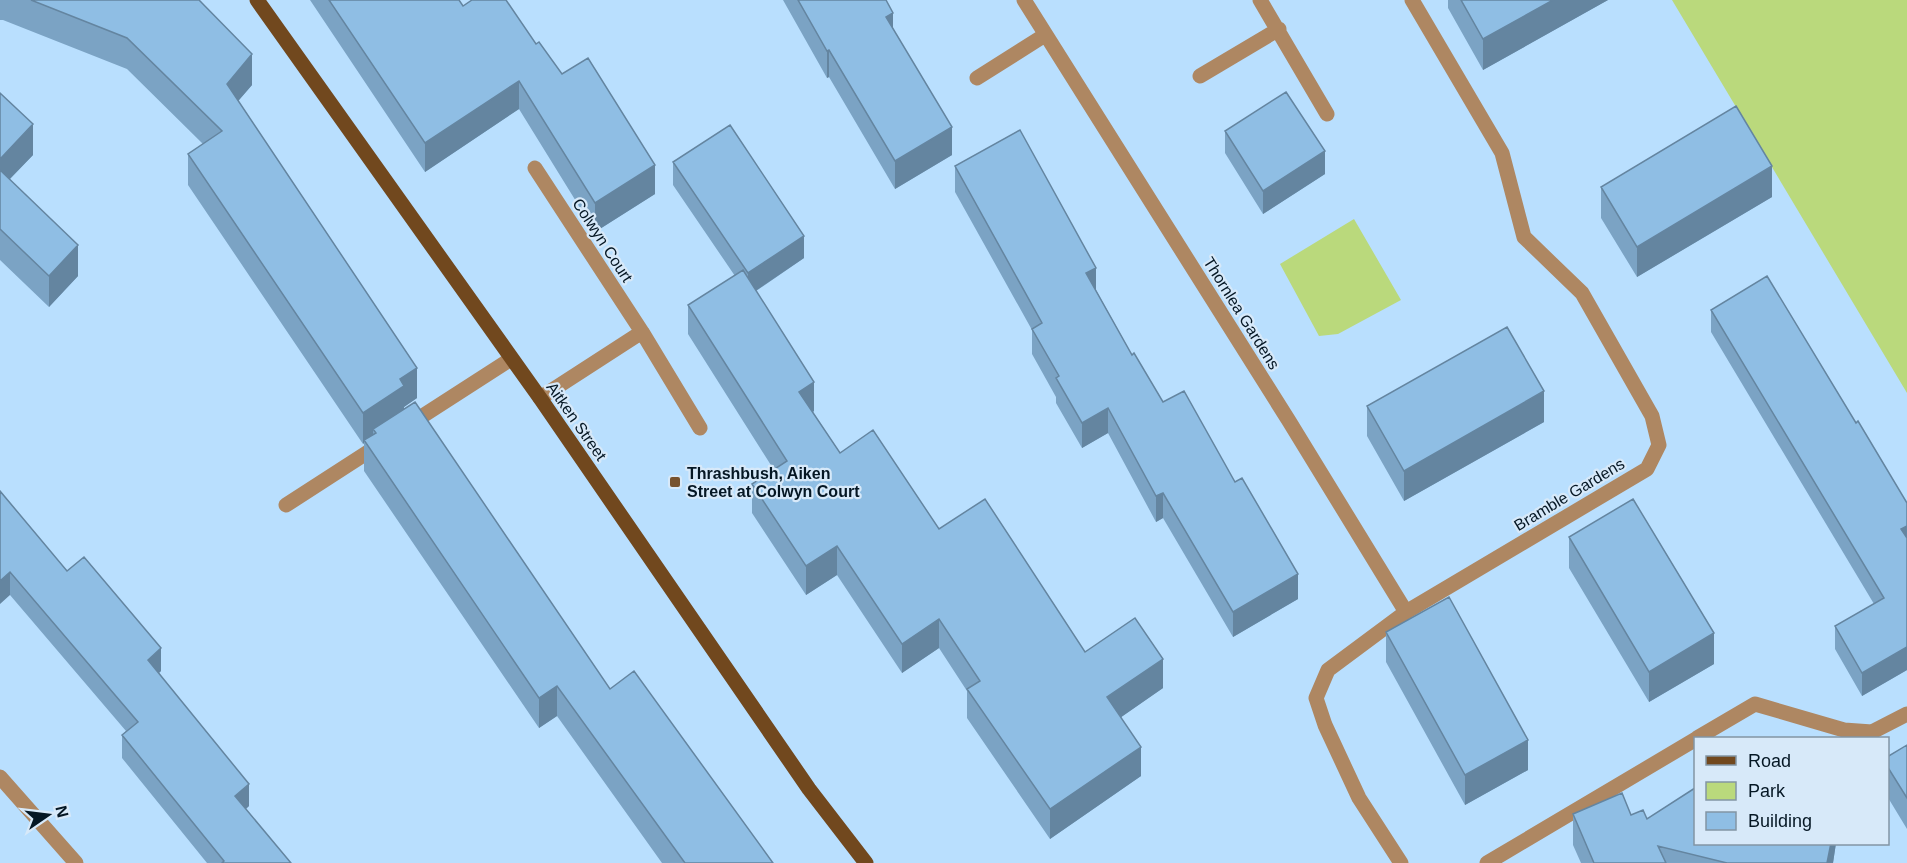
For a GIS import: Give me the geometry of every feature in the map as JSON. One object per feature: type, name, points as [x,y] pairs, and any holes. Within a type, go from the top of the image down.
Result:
[{"type":"main road","name":"Aitken Street","points":[[256,0],[540,398],[809,789],[866,863]]},
{"type":"street","name":"Thornlea Gardens","points":[[1024,0],[1289,421],[1406,612]]},
{"type":"street","points":[[1260,0],[1327,114]]},
{"type":"street","name":"Bramble Gardens","points":[[1401,863],[1359,798],[1325,725],[1316,698],[1328,670],[1406,612],[1647,468],[1659,445],[1652,416],[1582,293],[1524,237],[1502,153],[1412,0]]},
{"type":"street","points":[[1200,75],[1279,29]]},
{"type":"street","points":[[977,78],[1045,35]]},
{"type":"street","name":"Colwyn Court","points":[[535,168],[642,332],[700,428]]},
{"type":"street","points":[[540,398],[642,332]]},
{"type":"street","points":[[286,505],[511,359]]},
{"type":"street","points":[[1699,737],[1755,704],[1844,729],[1872,732],[1907,714]]},
{"type":"street","points":[[1487,863],[1694,740]]},
{"type":"street","points":[[0,777],[76,863]]},
{"type":"green space","points":[[1672,0],[1907,0],[1907,393]]},
{"type":"green space","points":[[1354,219],[1401,300],[1338,334],[1319,336],[1280,264]]},
{"type":"building","points":[[31,0],[199,0],[252,54],[227,84],[417,368],[400,379],[404,386],[363,413],[188,154],[222,131],[127,38]]},
{"type":"building","points":[[329,0],[459,0],[463,6],[472,0],[506,0],[536,44],[539,42],[562,74],[588,58],[655,165],[595,203],[519,81],[425,143]]},
{"type":"building","points":[[798,0],[886,0],[893,13],[886,17],[952,127],[895,161]]},
{"type":"building","points":[[1461,0],[1553,0],[1483,39]]},
{"type":"building","points":[[1286,92],[1325,151],[1263,191],[1225,131]]},
{"type":"building","points":[[0,93],[33,124],[0,159]]},
{"type":"building","points":[[1736,106],[1772,166],[1637,247],[1601,187]]},
{"type":"building","points":[[730,125],[804,236],[748,273],[673,162]]},
{"type":"building","points":[[1020,130],[1096,268],[1086,273],[1132,355],[1134,353],[1163,402],[1184,391],[1235,482],[1242,478],[1298,574],[1233,612],[1163,493],[1156,496],[1108,408],[1082,423],[1056,378],[1059,376],[1032,329],[1042,323],[955,166]]},
{"type":"building","points":[[0,170],[78,245],[49,276],[0,229]]},
{"type":"building","points":[[743,270],[814,382],[799,392],[840,453],[873,430],[939,529],[985,499],[1085,652],[1135,618],[1163,659],[1107,697],[1141,747],[1050,809],[967,689],[980,681],[939,619],[902,644],[837,546],[806,566],[752,484],[787,461],[688,305]]},
{"type":"building","points":[[1767,276],[1907,503],[1907,526],[1901,529],[1907,538],[1907,647],[1862,673],[1835,626],[1884,598],[1711,310]]},
{"type":"building","points":[[1507,327],[1544,391],[1404,471],[1367,406]]},
{"type":"building","points":[[415,402],[610,689],[634,671],[773,863],[685,863],[557,686],[539,698],[364,440],[376,433],[373,429]]},
{"type":"building","points":[[0,491],[67,571],[84,557],[161,648],[148,660],[249,784],[235,796],[291,863],[222,863],[224,861],[122,735],[138,722],[10,572],[0,581]]},
{"type":"building","points":[[1633,499],[1714,633],[1649,672],[1569,537]]},
{"type":"building","points":[[1449,597],[1528,740],[1465,775],[1386,632]]},
{"type":"building","points":[[1907,745],[1907,798],[1889,769],[1889,756]]},
{"type":"building","points":[[1694,789],[1694,845],[1831,845],[1827,863],[1727,863],[1658,846],[1666,863],[1594,863],[1573,814],[1622,793],[1631,815],[1643,810],[1647,819]]},
{"type":"place","name":"Thrashbush, Aiken Street at Colwyn Court","points":[[675,482]]}]
